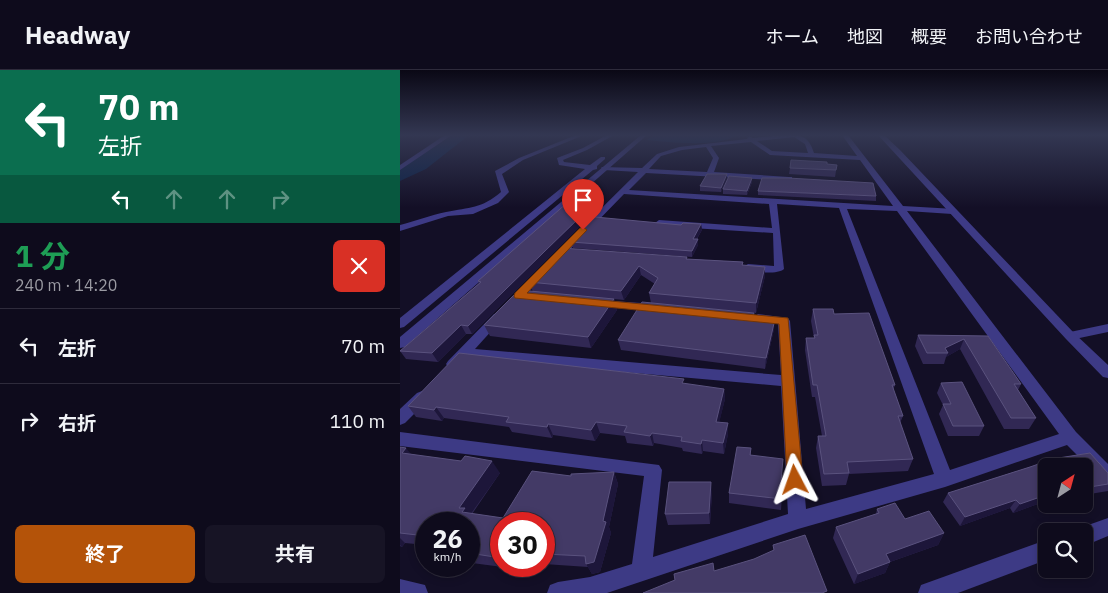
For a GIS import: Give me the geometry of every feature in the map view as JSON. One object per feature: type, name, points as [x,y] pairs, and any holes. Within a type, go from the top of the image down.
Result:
[{"type":"street","points":[[400,168],[413,159]]},
{"type":"street","points":[[400,228],[447,214],[470,212],[495,201],[505,192],[498,173],[520,159]]},
{"type":"street","points":[[560,159],[559,162],[566,166],[798,179]]},
{"type":"street","points":[[400,324],[602,159]]},
{"type":"street","points":[[400,344],[614,159]]},
{"type":"street","points":[[445,373],[653,159]]},
{"type":"street","points":[[710,174],[715,159]]},
{"type":"street","points":[[863,159],[878,184],[900,209],[1070,436],[1108,474]]},
{"type":"street","points":[[906,159],[1070,336],[1108,373]]},
{"type":"street","points":[[623,192],[842,206],[952,210]]},
{"type":"street","points":[[739,266],[778,269],[777,231],[773,202]]},
{"type":"street","points":[[842,206],[945,479]]},
{"type":"street","points":[[594,218],[613,220]]},
{"type":"street","points":[[652,222],[777,231]]},
{"type":"street","points":[[561,252],[581,253]]},
{"type":"street","points":[[519,296],[538,297]]},
{"type":"street","points":[[588,302],[666,310]]},
{"type":"street","points":[[745,317],[784,321],[798,520]]},
{"type":"street","points":[[1070,336],[1108,328]]},
{"type":"street","points":[[464,353],[787,381]]},
{"type":"street","points":[[400,419],[432,386]]},
{"type":"street","points":[[558,593],[590,588],[798,520],[945,479],[1070,436]]},
{"type":"street","points":[[400,439],[653,470],[641,571]]},
{"type":"street","points":[[1093,532],[1108,526]]},
{"type":"street","points":[[929,593],[1038,553]]},
{"type":"street","points":[[400,590],[417,593]]},
{"type":"building","points":[[791,160],[827,162],[827,164],[837,165],[836,170],[790,168]]},
{"type":"building","points":[[707,174],[727,174],[721,188],[700,186]]},
{"type":"building","points":[[729,176],[752,178],[747,191],[723,189]]},
{"type":"building","points":[[762,178],[873,183],[876,196],[758,191]]},
{"type":"building","points":[[568,202],[586,203],[574,214],[582,215],[468,326],[461,325],[432,353],[400,351],[481,282],[478,281]]},
{"type":"building","points":[[595,217],[681,225],[683,223],[701,224],[693,239],[698,239],[692,251],[571,242]]},
{"type":"building","points":[[562,248],[743,262],[742,265],[765,267],[756,303],[649,293],[658,278],[639,266],[621,291],[529,282]]},
{"type":"building","points":[[519,290],[614,299],[588,337],[484,325]]},
{"type":"building","points":[[642,302],[754,313],[753,316],[775,319],[766,358],[618,340]]},
{"type":"building","points":[[813,309],[833,309],[834,314],[869,313],[895,385],[892,385],[903,416],[898,416],[913,459],[847,462],[849,473],[824,474],[818,436],[826,436],[817,385],[813,385],[806,338],[815,338],[814,335],[818,335]]},
{"type":"building","points":[[918,335],[988,336],[1021,384],[1014,384],[1036,418],[1011,418],[964,339],[945,348],[948,353],[927,353]]},
{"type":"building","points":[[459,353],[684,379],[682,383],[724,389],[716,422],[728,423],[723,443],[702,440],[701,444],[681,441],[682,437],[652,433],[650,436],[624,432],[627,426],[596,422],[591,430],[548,424],[547,427],[506,422],[509,417],[436,407],[434,410],[408,406]]},
{"type":"building","points":[[962,382],[984,426],[953,426],[943,404],[951,404],[941,383]]},
{"type":"building","points":[[400,447],[406,448],[402,453],[461,461],[465,456],[492,461],[459,508],[465,508],[462,512],[415,512],[415,535],[400,533]]},
{"type":"building","points":[[737,447],[751,448],[750,455],[783,459],[782,499],[729,493]]},
{"type":"building","points":[[1090,453],[1108,473],[1108,484],[1093,486],[1093,458],[1059,458]]},
{"type":"building","points":[[1038,464],[1038,498],[1020,504],[1016,500],[965,517],[948,493]]},
{"type":"building","points":[[532,471],[571,476],[571,474],[614,472],[603,521],[606,522],[594,562],[586,564],[585,556],[555,555],[555,512],[507,512]]},
{"type":"building","points":[[669,482],[711,482],[709,513],[665,514]]},
{"type":"building","points":[[895,503],[905,519],[929,511],[944,533],[886,554],[890,562],[858,574],[836,527],[879,513],[877,509]]},
{"type":"building","points":[[480,515],[490,516],[490,556],[480,555]]},
{"type":"building","points":[[805,535],[827,591],[822,593],[643,593],[675,580],[674,574],[713,563],[714,571],[754,559],[774,550],[773,545]]},
{"type":"waterway","points":[[400,176],[428,159]]},
{"type":"route","points":[[583,230],[519,296],[784,321],[795,480]]}]
